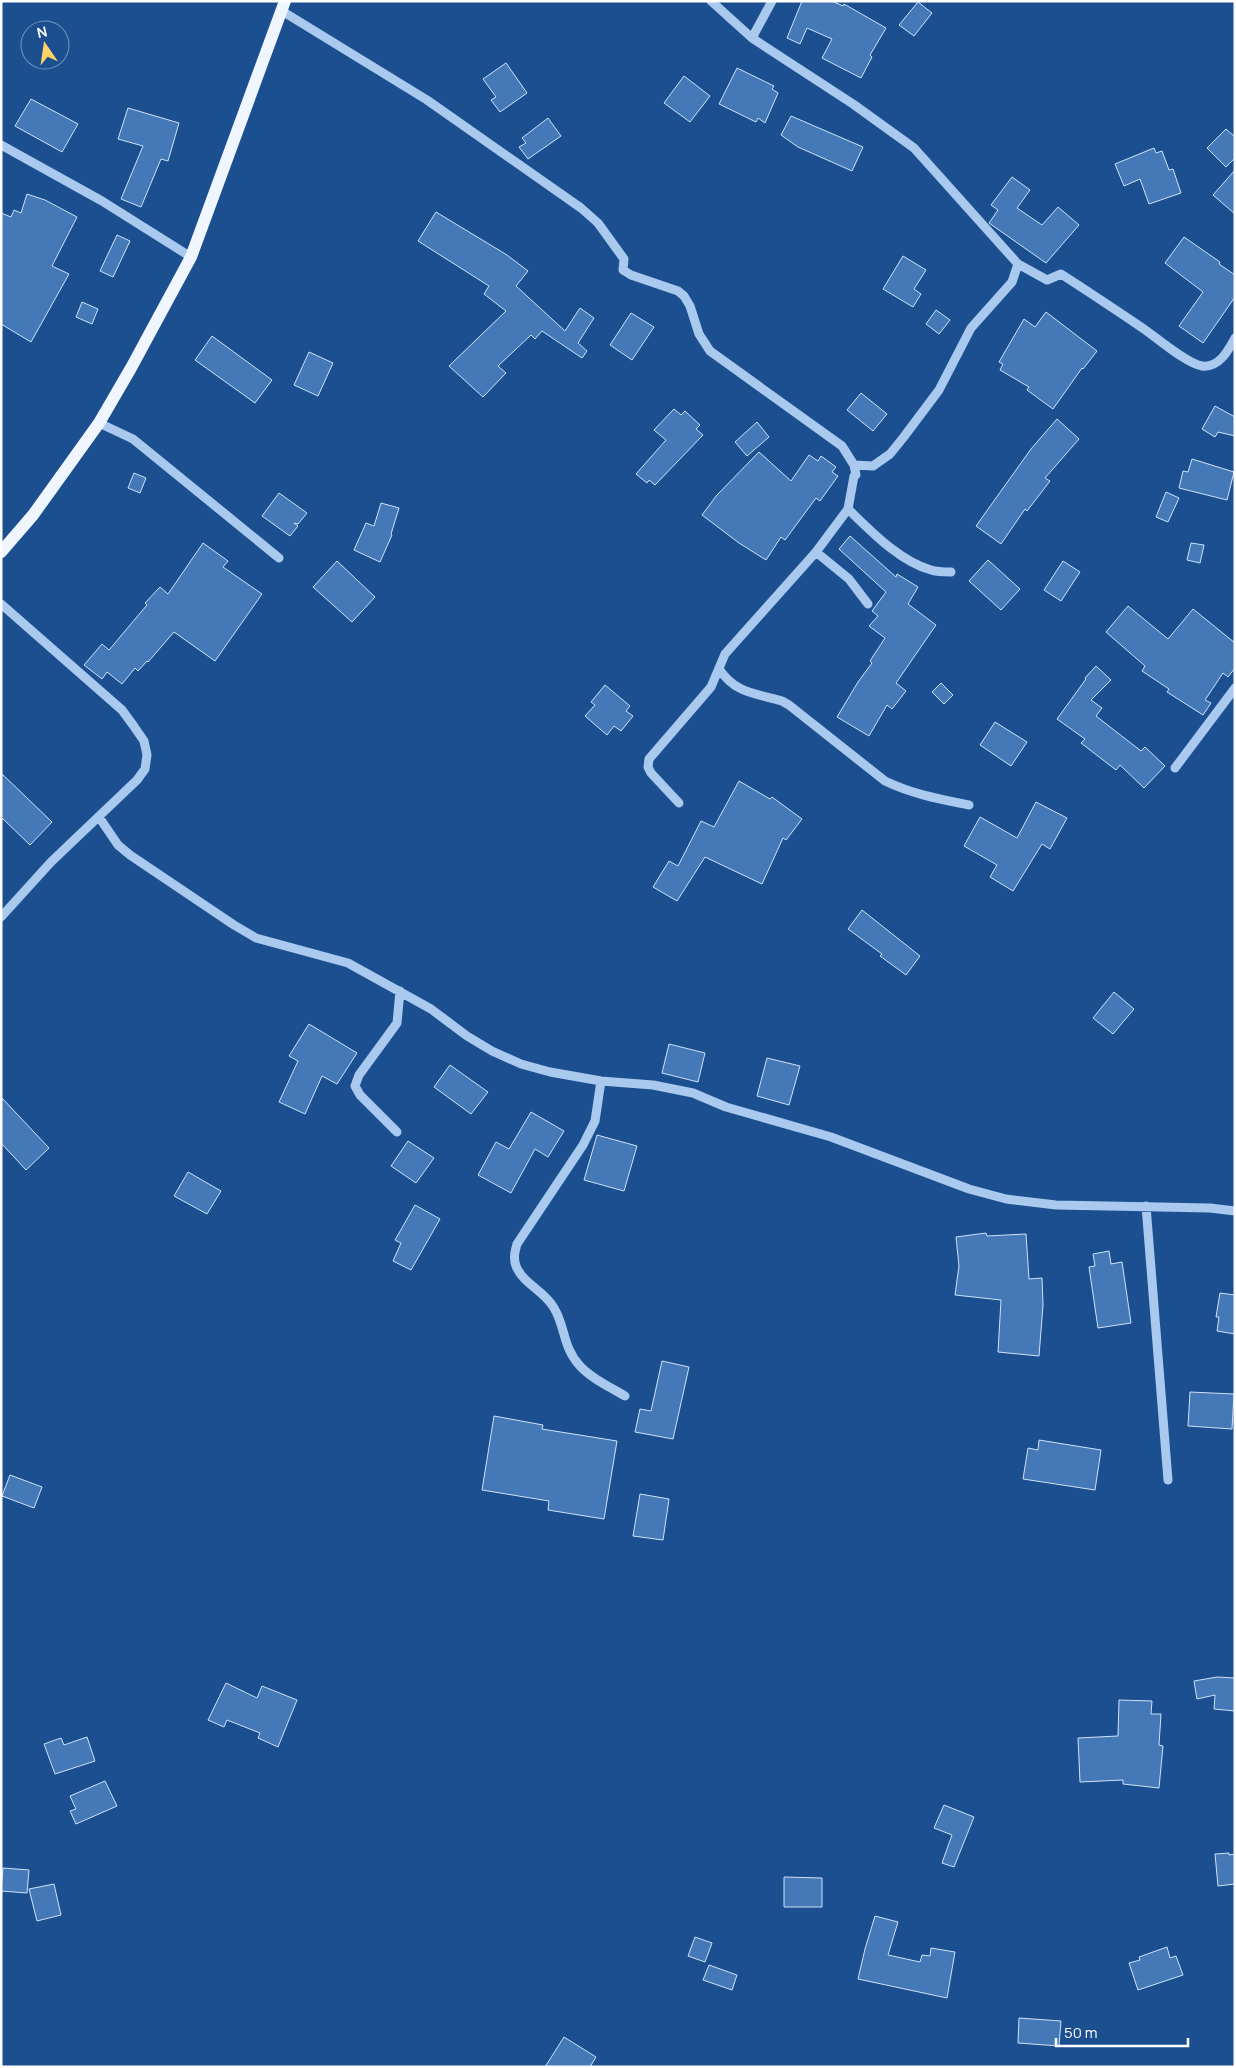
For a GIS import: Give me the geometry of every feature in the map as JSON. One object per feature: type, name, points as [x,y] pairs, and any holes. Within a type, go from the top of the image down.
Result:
[{"type":"main road","points":[[1,552],[33,515],[99,423],[191,257],[283,6]]},
{"type":"street","points":[[711,1],[752,38],[853,104],[914,148],[1018,264],[1047,280],[1061,274],[1190,361],[1202,366],[1222,359],[1235,338]]},
{"type":"street","points":[[752,38],[772,1]]},
{"type":"street","points":[[283,6],[427,100],[581,208],[598,223],[624,259],[623,270],[631,275],[678,291],[684,296],[690,306],[699,334],[710,351],[842,446],[854,465],[856,475],[848,509],[816,552],[725,654],[711,687],[649,759],[648,766],[651,773],[679,802]]},
{"type":"street","points":[[1,145],[102,201],[191,257]]},
{"type":"street","points":[[854,465],[872,466],[890,454],[904,438],[939,390],[972,328],[1012,282],[1018,264]]},
{"type":"street","points":[[99,423],[133,439],[280,558]]},
{"type":"street","points":[[848,509],[876,537],[904,557],[931,570],[951,572]]},
{"type":"street","points":[[816,552],[848,579],[868,604]]},
{"type":"street","points":[[1,604],[122,710],[144,741],[147,755],[145,769],[137,780],[51,862],[1,917]]},
{"type":"street","points":[[719,669],[727,681],[736,687],[782,701],[789,705],[885,781],[903,790],[969,805]]},
{"type":"street","points":[[1175,768],[1235,688]]},
{"type":"street","points":[[99,817],[118,845],[130,855],[256,938],[348,963],[431,1009],[492,1051],[528,1066],[601,1081],[653,1086],[693,1093],[726,1107],[831,1136],[968,1189],[1006,1199],[1056,1205],[1210,1208],[1235,1211]]},
{"type":"street","points":[[397,1132],[360,1095],[355,1086],[360,1075],[397,1023],[400,991]]},
{"type":"street","points":[[601,1081],[595,1121],[583,1145],[517,1244],[514,1254],[515,1264],[520,1274],[546,1297],[554,1308],[566,1345],[581,1367],[594,1378],[625,1396]]},
{"type":"street","points":[[1146,1206],[1168,1480]]},
{"type":"building","points":[[802,1],[832,1],[843,6],[844,4],[886,28],[870,55],[872,57],[861,78],[822,58],[832,39],[807,28],[800,44],[787,38]]},
{"type":"building","points":[[918,2],[932,13],[914,36],[899,25]]},
{"type":"building","points":[[506,63],[527,93],[500,112],[491,100],[496,97],[483,79]]},
{"type":"building","points":[[737,68],[774,86],[772,89],[778,93],[765,123],[758,118],[756,122],[719,104]]},
{"type":"building","points":[[684,76],[710,96],[690,122],[664,103]]},
{"type":"building","points":[[31,99],[78,124],[62,152],[15,126]]},
{"type":"building","points":[[128,108],[179,123],[168,161],[161,159],[141,207],[121,199],[143,146],[118,139]]},
{"type":"building","points":[[791,116],[863,147],[852,171],[798,147],[781,135]]},
{"type":"building","points":[[548,118],[561,136],[528,159],[519,147],[526,143],[522,138]]},
{"type":"building","points":[[1226,129],[1235,137],[1235,158],[1226,167],[1207,148]]},
{"type":"building","points":[[1154,148],[1156,153],[1162,151],[1169,170],[1173,169],[1181,193],[1149,204],[1140,179],[1124,186],[1115,164]]},
{"type":"building","points":[[1235,170],[1235,214],[1213,195]]},
{"type":"building","points":[[1012,177],[1030,190],[1017,208],[1042,225],[1058,207],[1079,225],[1046,263],[989,223],[998,210],[991,205]]},
{"type":"building","points":[[27,194],[45,200],[77,217],[52,266],[69,274],[31,342],[1,324],[1,213],[11,217],[14,210],[21,213]]},
{"type":"building","points":[[436,212],[507,255],[528,271],[516,286],[565,331],[580,308],[594,318],[578,343],[587,351],[582,358],[542,331],[535,339],[531,335],[498,366],[506,373],[483,397],[449,366],[506,311],[484,294],[489,286],[418,241]]},
{"type":"building","points":[[117,235],[130,241],[113,277],[100,271]]},
{"type":"building","points":[[1184,237],[1235,275],[1235,297],[1203,343],[1179,326],[1203,292],[1165,263]]},
{"type":"building","points":[[903,256],[926,270],[914,289],[921,294],[913,307],[883,289]]},
{"type":"building","points":[[82,302],[98,309],[92,324],[76,317]]},
{"type":"building","points":[[936,310],[950,320],[939,334],[926,324]]},
{"type":"building","points":[[1046,312],[1097,351],[1082,368],[1053,409],[1027,390],[1029,387],[1000,370],[1003,364],[999,362],[1024,319],[1035,327]]},
{"type":"building","points":[[631,313],[654,327],[632,360],[610,345]]},
{"type":"building","points":[[212,336],[272,380],[255,403],[195,360]]},
{"type":"building","points":[[309,352],[333,363],[318,396],[294,385]]},
{"type":"building","points":[[861,393],[887,414],[873,431],[847,410]]},
{"type":"building","points":[[1215,406],[1235,417],[1235,436],[1218,432],[1215,437],[1202,429]]},
{"type":"building","points":[[674,409],[681,415],[685,411],[700,425],[696,429],[703,435],[655,485],[649,480],[647,483],[636,474],[666,440],[654,430]]},
{"type":"building","points":[[1057,419],[1079,439],[1045,478],[1050,481],[1027,511],[1025,509],[1001,544],[976,526],[1031,449]]},
{"type":"building","points":[[757,422],[769,437],[747,456],[735,442]]},
{"type":"building","points":[[759,452],[791,481],[809,455],[818,461],[821,456],[836,467],[832,472],[838,476],[820,501],[816,498],[785,540],[781,537],[766,560],[739,543],[702,515],[717,495]]},
{"type":"building","points":[[1192,459],[1234,472],[1227,500],[1179,488],[1183,471],[1188,472]]},
{"type":"building","points":[[134,473],[146,478],[140,493],[128,488]]},
{"type":"building","points":[[1166,492],[1179,498],[1168,522],[1156,517]]},
{"type":"building","points":[[279,493],[307,513],[298,524],[294,523],[298,526],[290,536],[262,516]]},
{"type":"building","points":[[381,503],[399,508],[392,535],[380,562],[354,550],[366,523],[374,526]]},
{"type":"building","points":[[850,536],[896,577],[897,574],[918,587],[908,604],[936,625],[896,683],[906,691],[892,709],[887,705],[869,736],[837,717],[872,663],[870,661],[885,638],[869,626],[878,616],[872,611],[886,592],[839,549]]},
{"type":"building","points":[[203,543],[228,561],[223,567],[262,594],[215,661],[174,632],[148,662],[138,671],[135,668],[122,684],[107,672],[102,679],[84,665],[102,644],[109,650],[147,605],[145,603],[160,587],[168,594]]},
{"type":"building","points":[[1191,543],[1204,545],[1200,563],[1187,560]]},
{"type":"building","points":[[988,560],[1020,589],[1001,610],[969,581]]},
{"type":"building","points":[[337,561],[375,597],[352,622],[313,587]]},
{"type":"building","points":[[1063,561],[1080,572],[1061,601],[1044,590]]},
{"type":"building","points":[[1128,606],[1168,639],[1193,609],[1235,643],[1235,668],[1228,677],[1223,673],[1205,700],[1211,703],[1203,715],[1167,692],[1169,689],[1142,671],[1145,666],[1106,632]]},
{"type":"building","points":[[1096,666],[1111,680],[1091,700],[1102,708],[1096,716],[1141,751],[1145,747],[1165,766],[1144,788],[1120,765],[1116,770],[1081,743],[1085,739],[1057,719],[1085,678]]},
{"type":"building","points":[[941,683],[953,695],[944,704],[932,692]]},
{"type":"building","points":[[605,685],[630,706],[626,711],[633,716],[621,731],[614,726],[607,735],[585,716],[595,705],[591,702]]},
{"type":"building","points":[[995,722],[1027,742],[1011,766],[980,745]]},
{"type":"building","points":[[1,773],[52,822],[30,845],[1,817]]},
{"type":"building","points":[[739,781],[770,799],[772,797],[802,819],[786,840],[783,838],[762,884],[705,857],[677,901],[653,887],[669,861],[678,866],[701,821],[714,827]]},
{"type":"building","points":[[1036,802],[1067,818],[1050,849],[1042,844],[1013,891],[990,877],[997,865],[964,846],[980,817],[1017,838]]},
{"type":"building","points":[[862,910],[920,956],[906,975],[880,956],[882,954],[848,929]]},
{"type":"building","points":[[1114,992],[1134,1009],[1113,1034],[1093,1018]]},
{"type":"building","points":[[309,1024],[357,1053],[337,1084],[322,1076],[305,1114],[279,1102],[298,1061],[289,1056]]},
{"type":"building","points":[[669,1044],[705,1053],[698,1082],[662,1073]]},
{"type":"building","points":[[767,1058],[800,1066],[789,1105],[757,1096]]},
{"type":"building","points":[[450,1065],[488,1092],[471,1114],[434,1087]]},
{"type":"building","points":[[1,1097],[49,1148],[26,1170],[1,1143]]},
{"type":"building","points":[[531,1112],[564,1131],[548,1157],[535,1149],[511,1193],[478,1175],[496,1142],[509,1149]]},
{"type":"building","points":[[597,1135],[637,1146],[624,1191],[584,1180]]},
{"type":"building","points":[[408,1141],[434,1158],[416,1183],[391,1166]]},
{"type":"building","points":[[188,1172],[221,1191],[207,1214],[174,1196]]},
{"type":"building","points":[[415,1205],[440,1219],[411,1270],[393,1261],[401,1243],[395,1240]]},
{"type":"building","points":[[986,1233],[987,1236],[1026,1234],[1029,1279],[1042,1278],[1043,1305],[1039,1356],[998,1352],[1001,1300],[955,1295],[959,1266],[956,1237]]},
{"type":"building","points":[[1109,1251],[1111,1264],[1122,1262],[1131,1323],[1098,1328],[1089,1267],[1095,1266],[1093,1254]]},
{"type":"building","points":[[1220,1293],[1235,1295],[1235,1334],[1217,1331],[1219,1317],[1216,1317]]},
{"type":"building","points":[[662,1361],[689,1367],[673,1439],[635,1432],[640,1409],[651,1411]]},
{"type":"building","points":[[1190,1392],[1234,1394],[1232,1429],[1188,1426]]},
{"type":"building","points":[[494,1416],[543,1425],[542,1429],[617,1441],[604,1519],[548,1510],[549,1501],[482,1490]]},
{"type":"building","points":[[1039,1440],[1101,1450],[1095,1490],[1023,1479],[1028,1448],[1038,1450]]},
{"type":"building","points":[[10,1475],[42,1487],[34,1508],[2,1496]]},
{"type":"building","points":[[640,1494],[669,1499],[663,1540],[633,1536]]},
{"type":"building","points":[[1217,1677],[1235,1678],[1235,1711],[1214,1709],[1215,1695],[1197,1699],[1194,1681]]},
{"type":"building","points":[[226,1683],[257,1698],[262,1686],[297,1700],[278,1747],[258,1738],[260,1733],[227,1720],[224,1727],[208,1720]]},
{"type":"building","points":[[1119,1700],[1152,1701],[1151,1714],[1161,1714],[1159,1745],[1163,1746],[1159,1788],[1123,1784],[1123,1780],[1080,1782],[1078,1738],[1118,1736]]},
{"type":"building","points":[[87,1737],[95,1761],[55,1774],[44,1744],[61,1738],[64,1745]]},
{"type":"building","points":[[105,1781],[117,1806],[76,1824],[70,1811],[76,1809],[70,1796]]},
{"type":"building","points":[[944,1805],[974,1817],[954,1867],[942,1863],[952,1835],[934,1828]]},
{"type":"building","points":[[1229,1853],[1229,1855],[1235,1854],[1235,1884],[1218,1886],[1215,1854]]},
{"type":"building","points":[[3,1868],[29,1870],[27,1893],[1,1891]]},
{"type":"building","points":[[784,1877],[822,1878],[822,1907],[784,1907]]},
{"type":"building","points":[[54,1884],[61,1915],[37,1921],[29,1889]]},
{"type":"building","points":[[875,1916],[898,1922],[888,1955],[920,1962],[922,1955],[930,1956],[931,1948],[955,1952],[947,1998],[858,1979]]},
{"type":"building","points":[[695,1937],[712,1943],[705,1962],[688,1956]]},
{"type":"building","points":[[1167,1947],[1170,1958],[1176,1956],[1183,1975],[1138,1990],[1129,1963],[1140,1960],[1139,1957]]},
{"type":"building","points":[[709,1965],[737,1975],[732,1990],[703,1980]]},
{"type":"building","points":[[1019,2018],[1061,2021],[1059,2046],[1018,2043]]},
{"type":"building","points":[[564,2037],[596,2057],[590,2067],[545,2067]]}]
